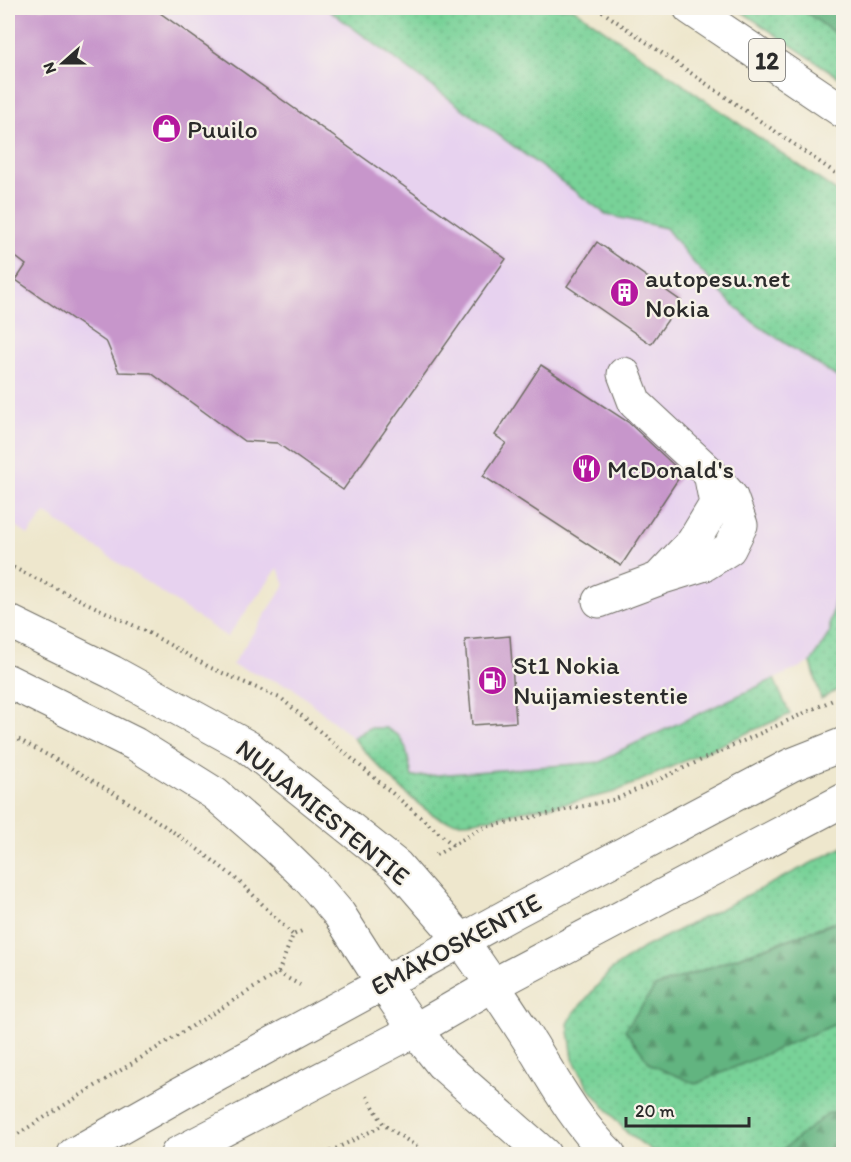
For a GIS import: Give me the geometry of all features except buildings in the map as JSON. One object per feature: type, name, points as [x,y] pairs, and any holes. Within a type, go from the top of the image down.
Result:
[{"type":"main road","name":"12","points":[[690,8],[843,112]]},
{"type":"main road","points":[[599,601],[658,579],[693,542],[716,504],[710,473],[635,403],[624,374]]},
{"type":"main road","name":"NUIJAMIESTENTIE","points":[[8,621],[112,672],[248,747],[397,866],[462,941],[532,1045],[552,1082],[609,1155]]},
{"type":"main road","points":[[8,681],[135,744],[215,794],[275,846],[311,881],[339,914],[415,1030],[442,1064],[544,1155]]},
{"type":"main road","name":"EMÄKOSKENTIE","points":[[74,1155],[383,983],[791,765],[843,744]]},
{"type":"main road","name":"EMÄKOSKENTIE","points":[[177,1155],[843,800]]},
{"type":"path","points":[[597,8],[843,179]]},
{"type":"path","points":[[8,565],[147,632],[209,667],[282,699],[453,845]]},
{"type":"path","points":[[8,734],[70,766],[148,815],[231,875],[293,935]]},
{"type":"path","points":[[325,1155],[384,1125],[428,1155]]},
{"type":"shaded area","points":[[8,8],[326,8],[607,215],[666,228],[691,260],[730,302],[754,323],[843,381],[844,564],[830,623],[830,632],[811,662],[619,751],[601,762],[412,777],[406,748],[399,736],[386,728],[369,728],[353,738],[292,687],[232,665],[285,585],[278,568],[227,637],[45,513],[28,535],[8,520]]},
{"type":"green space","points":[[326,8],[573,8],[843,196],[843,381],[754,323],[730,302],[691,260],[666,228],[607,215]]},
{"type":"green space","points":[[736,8],[800,8],[843,39],[843,80]]},
{"type":"green space","points":[[800,8],[843,8],[843,39]]},
{"type":"green space","points":[[843,564],[843,687],[821,699],[811,662],[830,632]]},
{"type":"green space","points":[[774,679],[790,714],[615,792],[481,820],[453,822],[434,815],[396,784],[353,738],[369,728],[386,728],[399,736],[406,748],[412,777],[601,762],[619,751]]},
{"type":"green space","points":[[843,847],[843,919],[655,987],[833,1025],[843,1024],[843,1112],[830,1112],[787,1154],[657,1154],[627,1133],[589,1088],[573,1059],[568,1024],[573,1014],[610,971],[643,948]]},
{"type":"green space","points":[[843,920],[843,1024],[833,1025],[696,1084],[651,1065],[625,1030],[655,987]]},
{"type":"green space","points":[[830,1112],[843,1112],[843,1154],[777,1154]]},
{"type":"place","name":"Puuilo","points":[[166,129]]},
{"type":"place","name":"autopesu.net Nokia","points":[[624,293]]},
{"type":"place","name":"McDonald's","points":[[586,469]]},
{"type":"place","name":"St1 Nokia Nuijamiestentie","points":[[492,680]]}]
